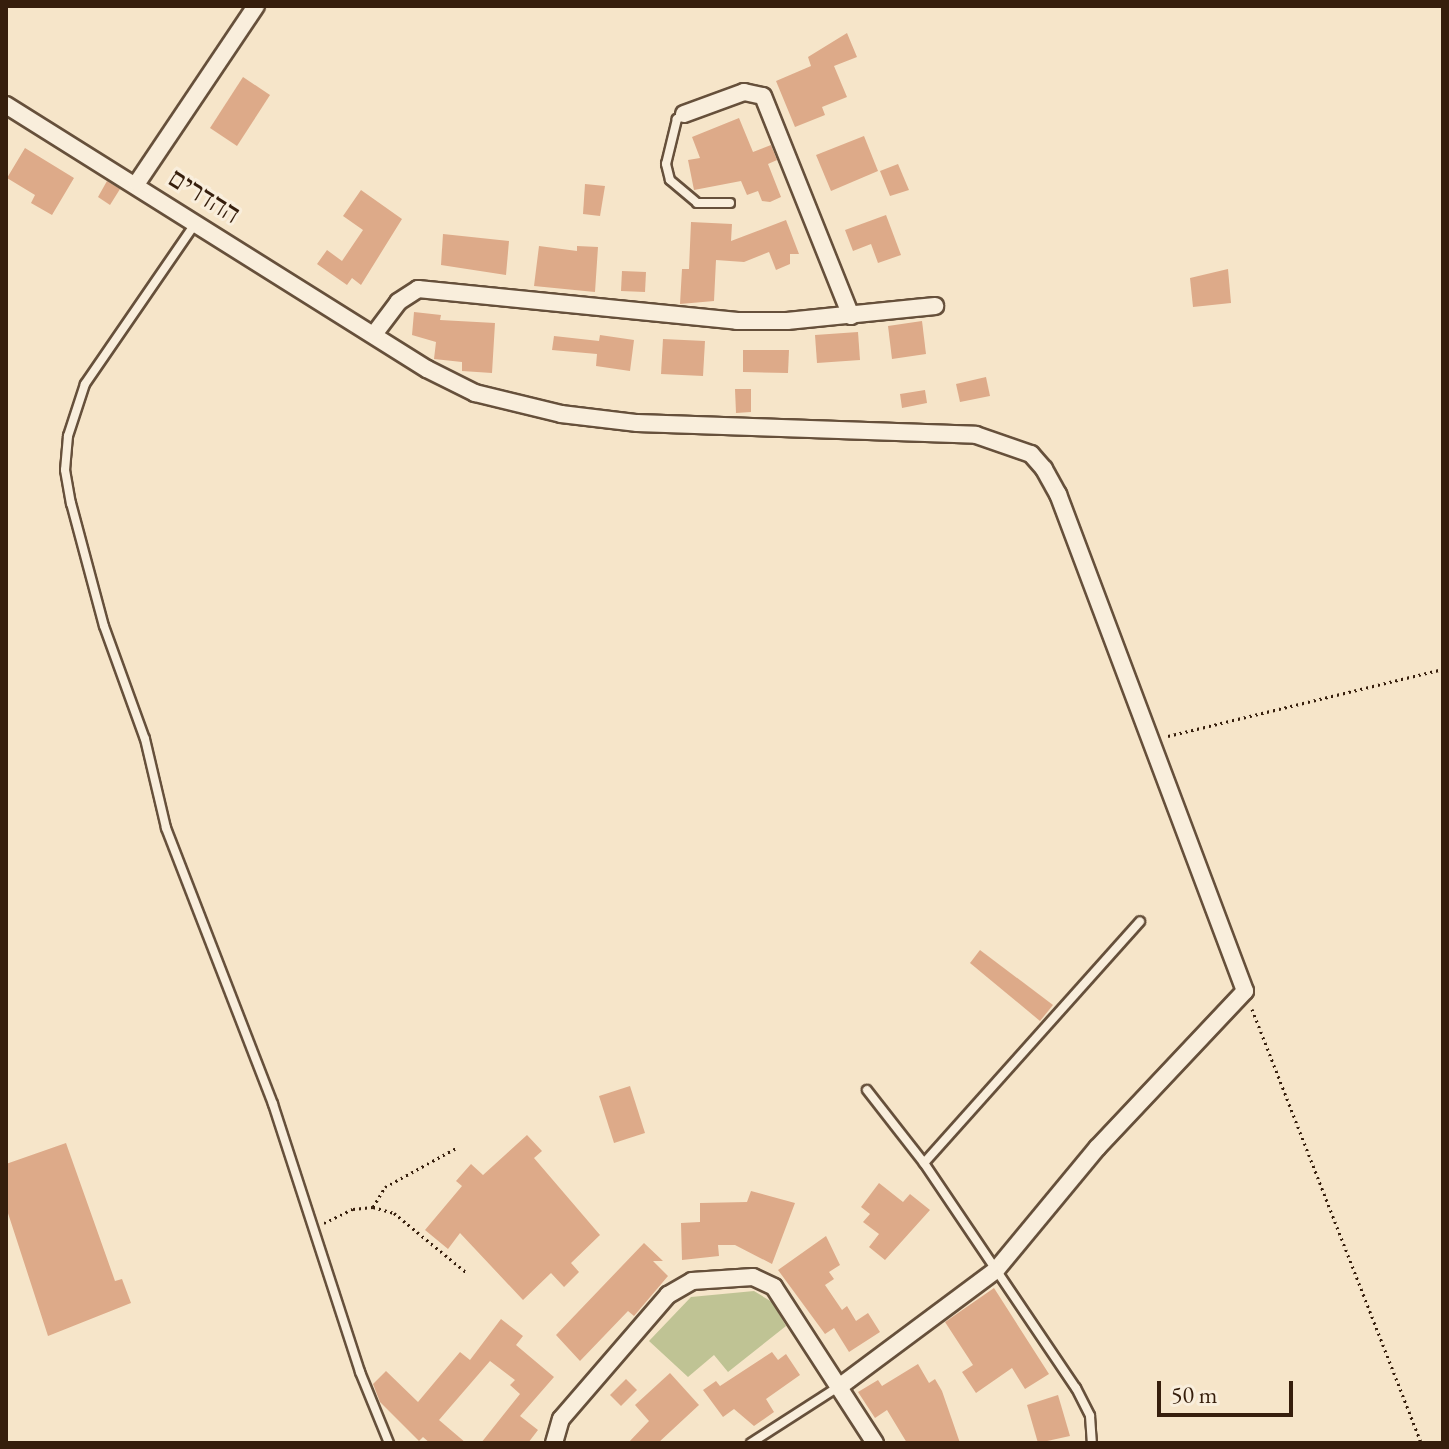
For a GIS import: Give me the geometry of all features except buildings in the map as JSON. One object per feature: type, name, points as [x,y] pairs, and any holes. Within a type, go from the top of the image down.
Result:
[{"type":"street","points":[[137,183],[256,6]]},
{"type":"street","points":[[684,114],[744,92],[763,96],[851,316]]},
{"type":"street","name":"ההדרים","points":[[6,105],[197,220],[427,369],[475,393],[561,414],[710,428],[976,435],[1031,454],[1058,494],[1245,991]]},
{"type":"street","points":[[375,333],[398,302],[418,289],[680,318],[787,321],[935,306]]},
{"type":"street","points":[[839,1387],[996,1270],[1097,1148],[1245,991]]},
{"type":"street","points":[[554,1443],[561,1419],[668,1295],[703,1278],[753,1277],[774,1287],[875,1443]]},
{"type":"lane","points":[[684,114],[677,119],[666,164],[670,180],[697,203],[730,203]]},
{"type":"lane","points":[[197,220],[85,384],[68,436],[65,470],[104,626],[136,708],[166,828],[273,1104],[314,1234],[389,1443]]},
{"type":"lane","points":[[924,1163],[1140,921]]},
{"type":"lane","points":[[867,1090],[924,1163],[1085,1403],[1092,1443]]},
{"type":"lane","points":[[751,1443],[839,1387]]},
{"type":"path","points":[[1149,741],[1443,669]]},
{"type":"path","points":[[1245,991],[1421,1443]]},
{"type":"path","points":[[373,1207],[385,1187],[458,1147]]},
{"type":"path","points":[[314,1234],[338,1213],[373,1207],[394,1213],[467,1273]]},
{"type":"green space","points":[[754,1291],[772,1302],[786,1326],[728,1372],[714,1355],[688,1377],[649,1341],[691,1297]]}]
